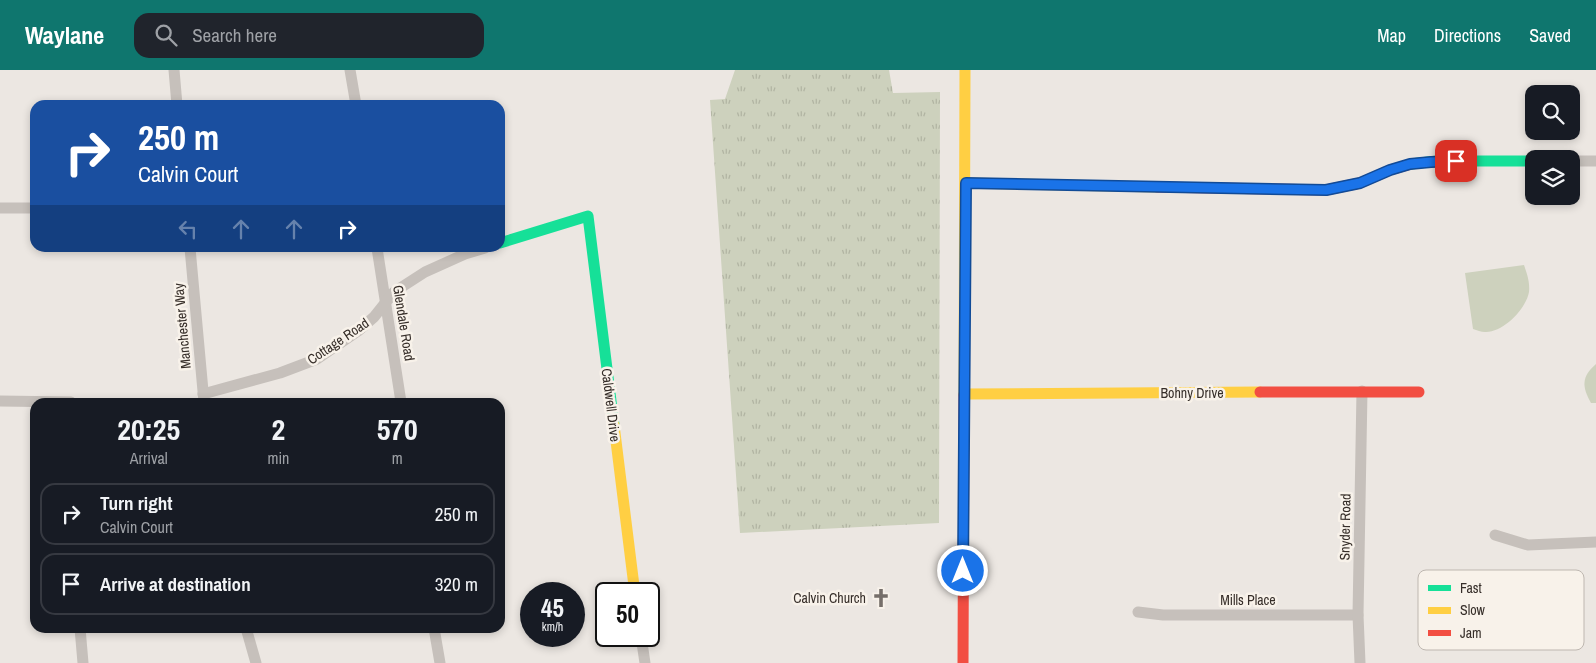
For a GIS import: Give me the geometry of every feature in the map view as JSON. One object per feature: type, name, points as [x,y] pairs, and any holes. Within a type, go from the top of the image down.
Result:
[{"type":"street","points":[[174,70],[177,100]]},
{"type":"street","points":[[350,70],[355,100]]},
{"type":"street","points":[[963,663],[965,70]]},
{"type":"street","points":[[966,183],[1326,190],[1352,185],[1390,170],[1417,164],[1525,161]]},
{"type":"street","points":[[1580,161],[1596,161]]},
{"type":"street","points":[[0,208],[30,208]]},
{"type":"street","name":"Caldwell Drive","points":[[505,241],[588,216],[633,582]]},
{"type":"street","name":"Manchester Way","points":[[190,252],[204,398]]},
{"type":"street","name":"Glendale Road","points":[[378,252],[400,398]]},
{"type":"street","name":"Cottage Road","points":[[204,398],[317,359],[358,331],[374,317],[394,292],[425,272],[472,252]]},
{"type":"street","name":"Snyder Road","points":[[1360,663],[1358,615],[1362,391]]},
{"type":"street","name":"Bohny Drive","points":[[964,394],[1419,392]]},
{"type":"street","points":[[0,401],[30,401]]},
{"type":"street","points":[[1495,535],[1528,545],[1596,542]]},
{"type":"street","name":"Mills Place","points":[[1138,612],[1163,615],[1358,615]]},
{"type":"street","points":[[80,633],[83,663]]},
{"type":"street","points":[[247,633],[256,663]]},
{"type":"street","points":[[435,633],[440,663]]},
{"type":"street","points":[[643,647],[645,663]]},
{"type":"green space","points":[[735,70],[889,70],[893,93],[940,92],[939,523],[740,533],[710,100],[725,99]]},
{"type":"green space","points":[[1524,265],[1529,281],[1529,292],[1519,312],[1499,329],[1484,332],[1473,329],[1465,273]]},
{"type":"green space","points":[[1596,364],[1596,403],[1591,403],[1584,382],[1588,373]]},
{"type":"traffic: fast","points":[[1411,164],[1437,161],[1525,161]]},
{"type":"traffic: fast","points":[[505,241],[588,216],[614,425]]},
{"type":"traffic: slow","points":[[964,395],[965,70]]},
{"type":"traffic: slow","points":[[966,183],[1157,187]]},
{"type":"traffic: slow","points":[[964,394],[1260,392]]},
{"type":"traffic: slow","points":[[614,425],[634,582]]},
{"type":"traffic: jam","points":[[1157,187],[1326,190],[1360,183],[1390,170],[1411,164]]},
{"type":"traffic: jam","points":[[1260,392],[1419,392]]},
{"type":"traffic: jam","points":[[963,663],[964,395]]},
{"type":"place","name":"Calvin Church","points":[[881,598]]},
{"type":"route","points":[[963,571],[966,183],[1326,190],[1360,183],[1410,164],[1456,161]]}]
